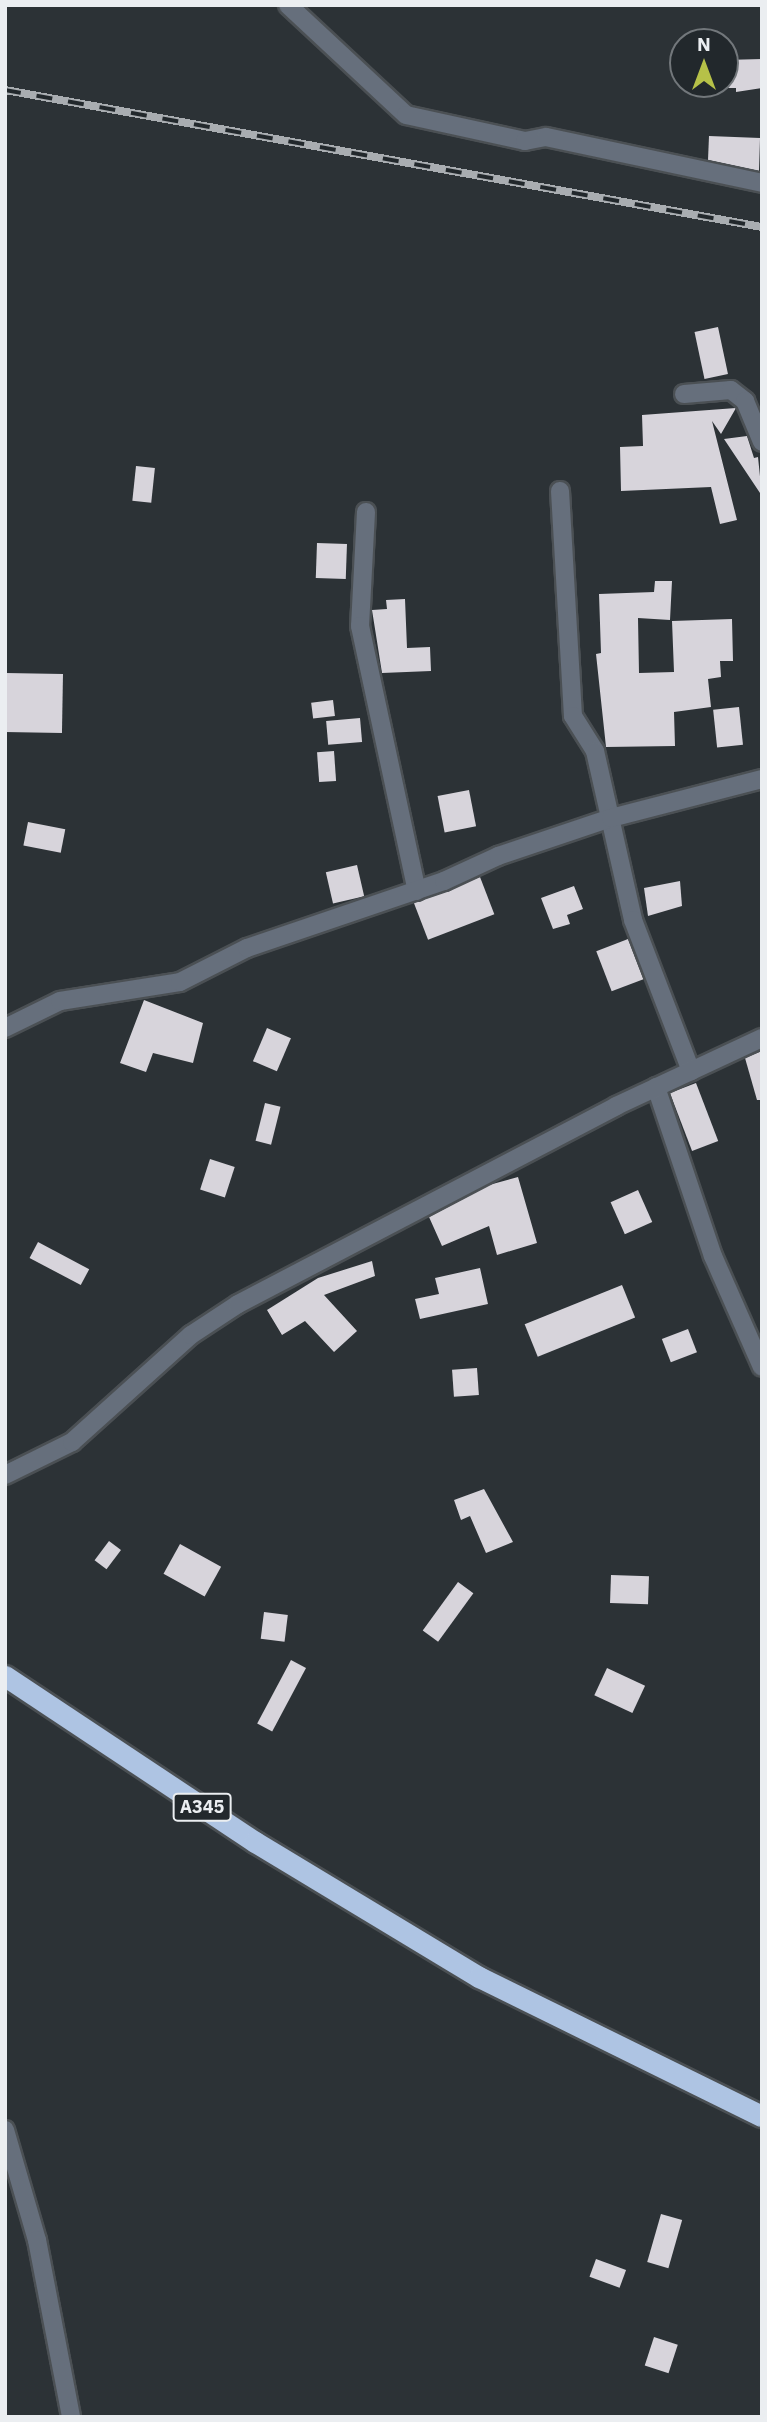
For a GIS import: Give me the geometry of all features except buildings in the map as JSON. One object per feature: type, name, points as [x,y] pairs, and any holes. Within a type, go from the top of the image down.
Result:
[{"type":"highway","name":"A345","points":[[5,1676],[255,1842],[479,1977],[762,2116]]},
{"type":"street","points":[[288,5],[406,115],[525,141],[555,139],[762,183]]},
{"type":"street","points":[[684,394],[731,390],[745,401],[762,442]]},
{"type":"street","points":[[560,491],[573,716],[594,751],[633,920],[691,1071]]},
{"type":"street","points":[[366,512],[359,626],[417,891]]},
{"type":"street","points":[[5,1028],[60,1001],[180,982],[247,948],[417,891],[498,856],[611,818],[762,779]]},
{"type":"street","points":[[5,1475],[72,1442],[191,1335],[238,1304],[656,1087],[762,1038]]},
{"type":"street","points":[[656,1087],[713,1256],[762,1367]]},
{"type":"street","points":[[5,2130],[37,2240],[71,2417]]},
{"type":"railway","points":[[5,90],[762,227]]}]
